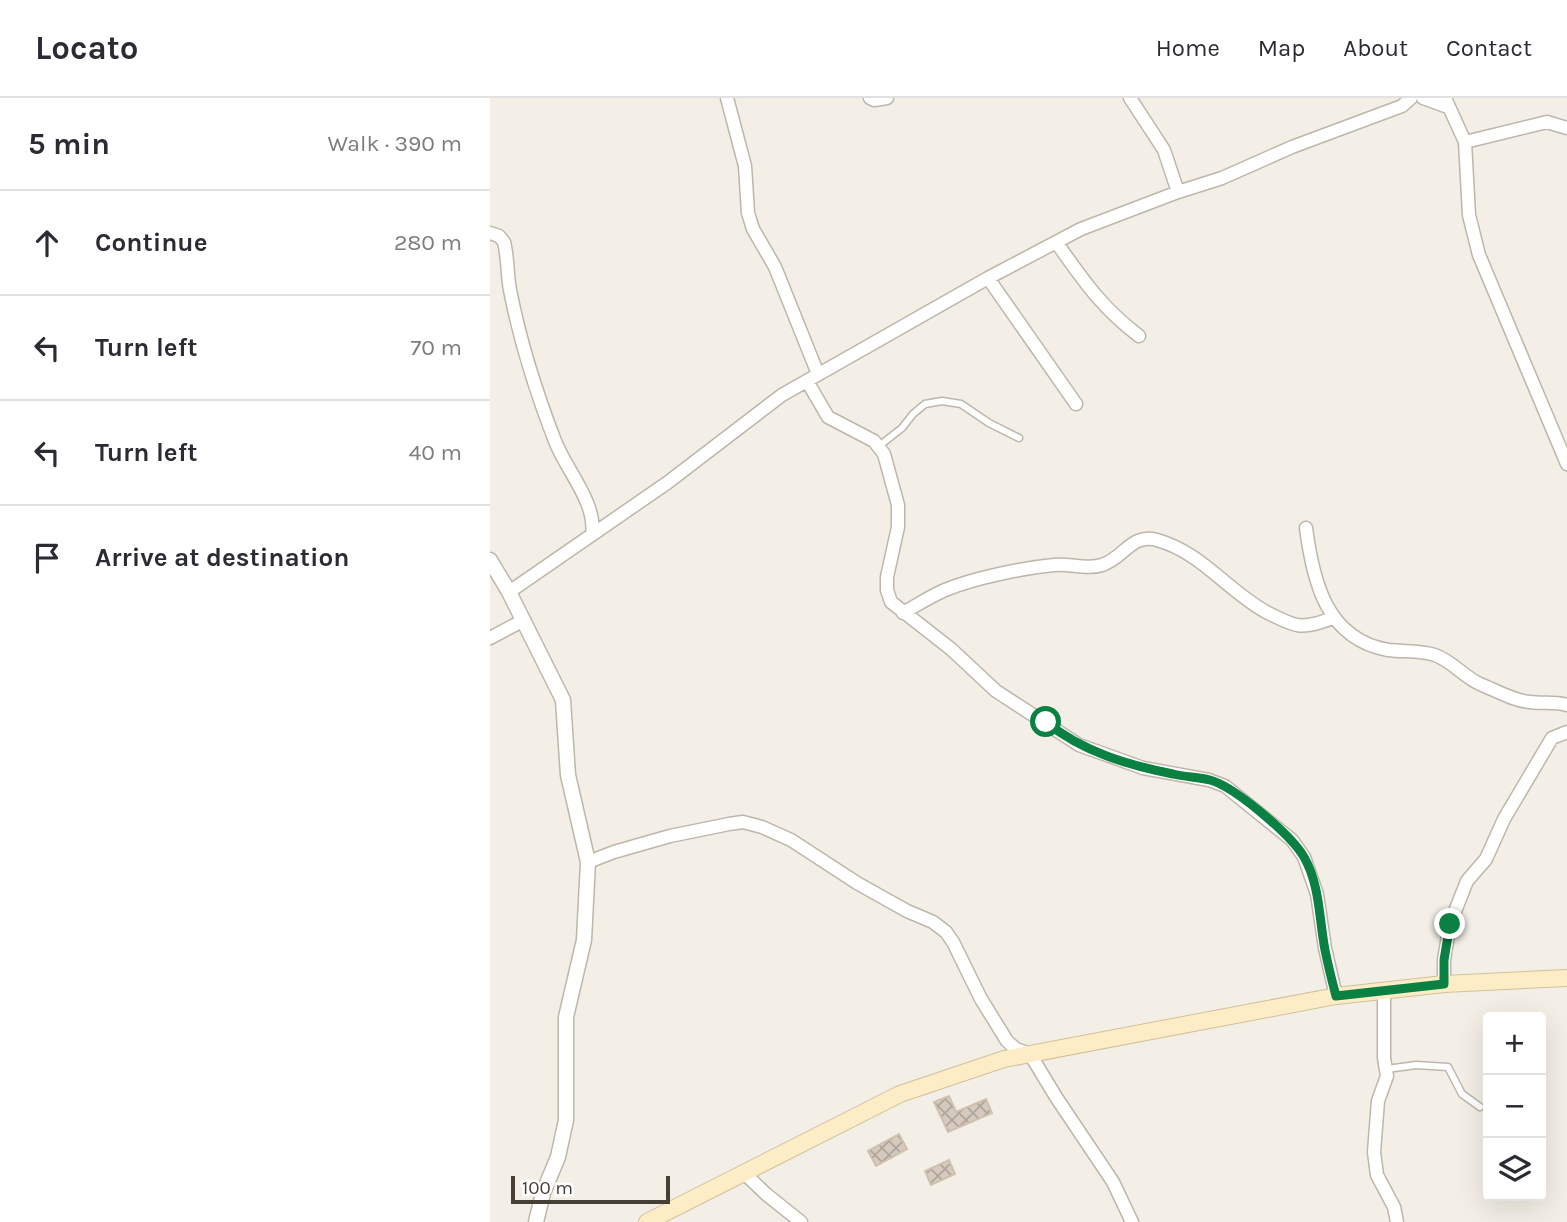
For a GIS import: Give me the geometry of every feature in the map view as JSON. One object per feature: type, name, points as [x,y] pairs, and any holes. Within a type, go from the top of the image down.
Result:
[{"type":"main road","points":[[648,1222],[900,1094],[959,1072],[1030,1054],[1336,996],[1444,984],[1567,978]]},
{"type":"street","points":[[727,98],[744,166],[750,221],[779,276],[828,417],[879,446],[894,484],[898,527],[887,577],[891,602],[951,649],[996,691],[1079,745],[1143,768],[1209,780],[1225,786],[1292,840],[1304,858],[1317,894],[1336,996]]},
{"type":"street","points":[[870,98],[887,98]]},
{"type":"street","points":[[1130,98],[1164,150],[1178,192]]},
{"type":"street","points":[[509,592],[667,483],[782,396],[988,278],[1081,229],[1222,178],[1292,147],[1402,106],[1411,98]]},
{"type":"street","points":[[1423,98],[1446,102],[1458,122],[1465,142],[1469,215],[1479,255],[1563,441],[1567,464]]},
{"type":"street","points":[[1465,142],[1547,122],[1567,128]]},
{"type":"street","points":[[490,233],[499,236],[504,242],[510,288],[532,373],[555,442],[591,509],[592,534]]},
{"type":"street","points":[[1056,242],[1091,292],[1112,315],[1139,336]]},
{"type":"street","points":[[988,278],[1076,404]]},
{"type":"street","points":[[591,509],[617,518]]},
{"type":"street","points":[[1306,527],[1315,575],[1323,599],[1333,618],[1348,634],[1387,650],[1434,655],[1476,683],[1528,702],[1557,702],[1567,705]]},
{"type":"street","points":[[903,613],[946,589],[978,580],[1059,564],[1089,567],[1102,565],[1142,538],[1155,539],[1181,549],[1201,561],[1246,601],[1281,620],[1298,626],[1315,625],[1333,618]]},
{"type":"street","points":[[490,560],[524,620],[563,700],[568,775],[587,862],[584,940],[566,1017],[566,1120],[558,1157],[543,1193],[536,1222]]},
{"type":"street","points":[[490,638],[524,620]]},
{"type":"street","points":[[1444,984],[1444,960],[1450,924],[1467,881],[1486,859],[1504,819],[1552,738],[1567,732]]},
{"type":"street","points":[[587,862],[670,836],[743,822],[791,840],[857,883],[933,922],[946,932],[953,942],[981,999],[1007,1041],[1016,1049],[1030,1054],[1113,1182],[1132,1222]]},
{"type":"street","points":[[1384,990],[1384,1058],[1387,1069],[1386,1081],[1378,1101],[1374,1152],[1377,1175],[1394,1207],[1397,1222]]},
{"type":"street","points":[[744,1172],[801,1222]]},
{"type":"lane","points":[[879,446],[902,428],[925,404],[942,401],[961,404],[989,423],[1019,438]]},
{"type":"lane","points":[[1387,1069],[1416,1065],[1448,1067],[1462,1094],[1480,1107]]},
{"type":"building","points":[[949,1096],[956,1112],[986,1099],[992,1113],[948,1132],[934,1102]]},
{"type":"building","points":[[899,1134],[907,1149],[876,1166],[868,1151]]},
{"type":"building","points":[[949,1160],[955,1174],[931,1185],[925,1171]]},
{"type":"route","points":[[1046,722],[1079,745],[1107,756],[1143,768],[1209,780],[1225,786],[1292,840],[1304,858],[1317,894],[1336,996],[1444,984],[1444,960],[1450,924]]}]
